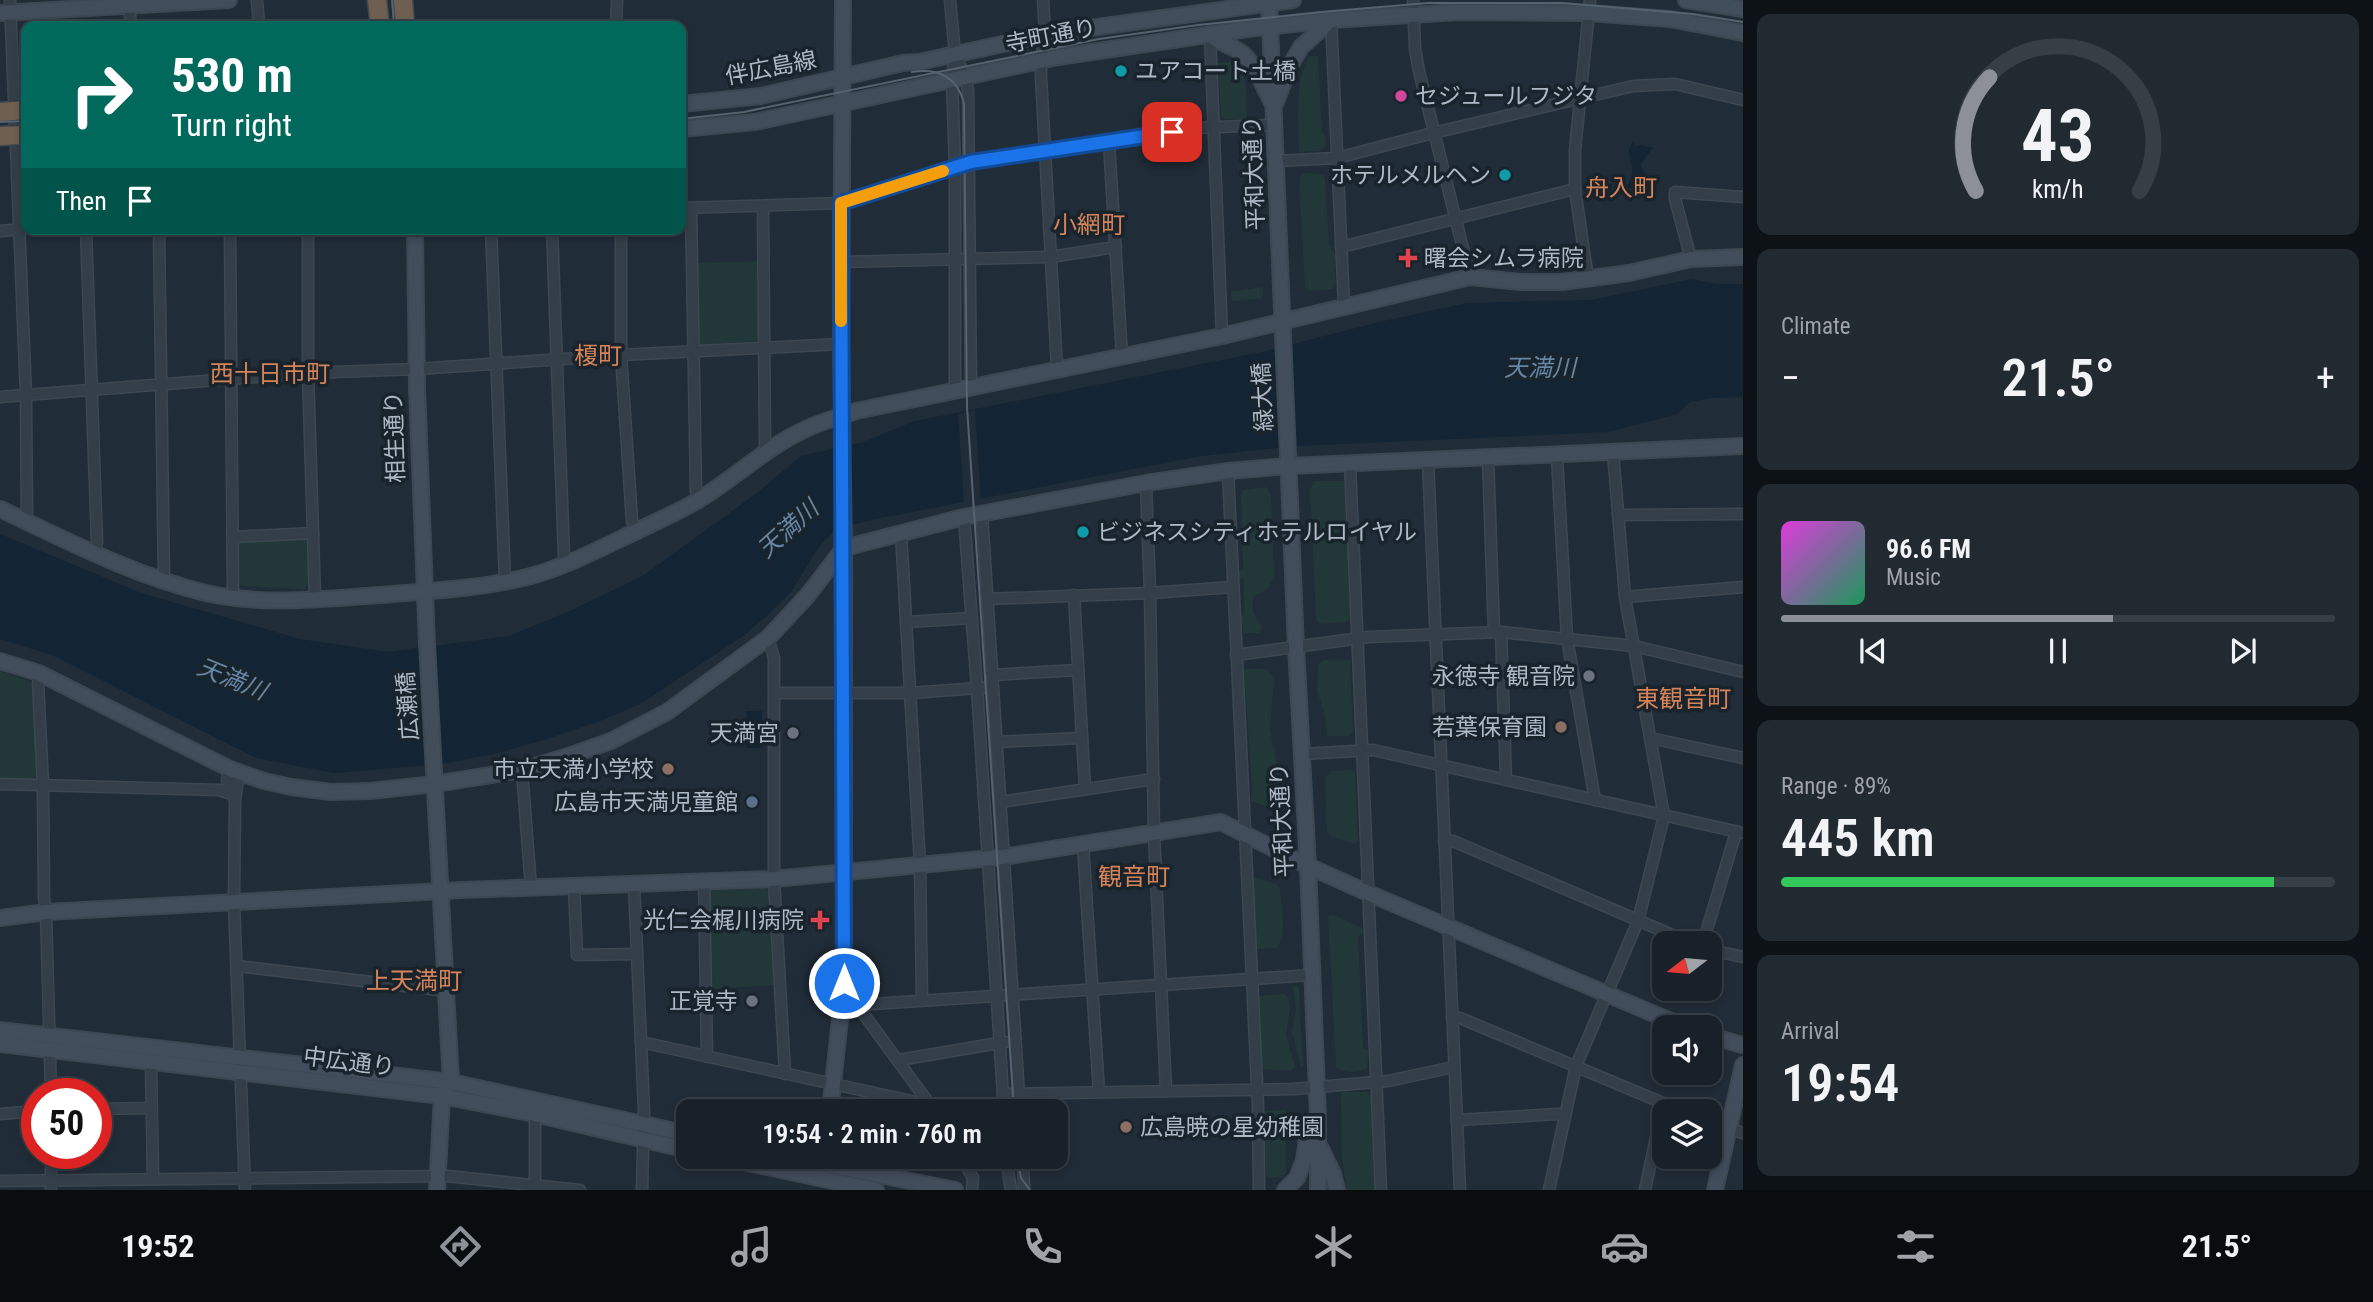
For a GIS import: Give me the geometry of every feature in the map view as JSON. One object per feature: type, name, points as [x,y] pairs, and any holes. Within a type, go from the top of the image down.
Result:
[{"type":"highway","points":[[377,0],[379,21]]},
{"type":"highway","points":[[403,0],[405,21]]},
{"type":"street","points":[[21,208],[7,9],[229,0]]},
{"type":"street","points":[[257,0],[259,21]]},
{"type":"street","points":[[616,21],[617,0]]},
{"type":"street","points":[[843,0],[843,77]]},
{"type":"street","points":[[950,0],[971,162],[971,386]]},
{"type":"street","points":[[1043,0],[1045,35],[1041,61],[1044,152],[1057,369]]},
{"type":"street","points":[[1209,5],[1222,0]]},
{"type":"street","name":"寺町通り","points":[[843,77],[1045,35],[1209,5],[1293,0]]},
{"type":"street","points":[[1686,0],[1743,9]]},
{"type":"street","name":"平和大通り","points":[[1269,1],[1284,344]]},
{"type":"street","points":[[129,3],[131,21]]},
{"type":"street","points":[[1413,7],[1415,50],[1470,277]]},
{"type":"street","name":"寺町通り","points":[[843,104],[1041,61],[1210,34],[1413,7],[1458,12],[1589,7],[1743,33]]},
{"type":"street","points":[[1588,279],[1576,189],[1575,150],[1589,7]]},
{"type":"street","points":[[1274,106],[1301,47],[1331,20]]},
{"type":"street","points":[[1331,20],[1344,306]]},
{"type":"street","points":[[1210,34],[1216,41],[1238,50],[1248,60],[1274,106]]},
{"type":"street","points":[[1210,34],[1222,336]]},
{"type":"street","name":"伴広島線","points":[[686,104],[761,96],[843,77],[841,444],[844,529],[845,873],[850,1005],[831,1099]]},
{"type":"street","points":[[955,389],[955,167],[959,79]]},
{"type":"street","points":[[1276,161],[1337,158],[1633,86],[1675,83],[1743,100]]},
{"type":"street","points":[[686,129],[755,122],[843,104]]},
{"type":"street","points":[[699,499],[696,491],[686,208],[841,203],[971,162],[1193,128],[1275,125]]},
{"type":"street","points":[[1109,142],[1122,356]]},
{"type":"street","points":[[1341,247],[1576,189]]},
{"type":"street","points":[[1691,259],[1675,192],[1743,197]]},
{"type":"street","points":[[762,207],[765,446],[769,453]]},
{"type":"street","points":[[0,231],[21,229]]},
{"type":"street","points":[[23,235],[27,521]]},
{"type":"street","points":[[86,235],[93,390],[97,543],[95,553]]},
{"type":"street","points":[[159,235],[164,581]]},
{"type":"street","points":[[230,235],[233,598]]},
{"type":"street","points":[[307,235],[315,599]]},
{"type":"street","name":"相生通り","points":[[415,235],[427,643]]},
{"type":"street","points":[[491,235],[505,582]]},
{"type":"street","points":[[552,235],[564,556],[567,564]]},
{"type":"street","points":[[621,235],[621,355],[632,521],[636,531]]},
{"type":"street","points":[[841,261],[1050,257],[1116,247]]},
{"type":"street","points":[[0,509],[164,581],[233,598],[315,599],[505,582],[567,564],[636,531],[699,499],[806,429],[841,416],[955,389],[1222,336],[1470,277],[1521,282],[1562,282],[1691,259],[1743,257]]},
{"type":"street","points":[[0,397],[308,373],[495,365],[621,355],[841,344]]},
{"type":"street","name":"緑大橋","points":[[1284,344],[1289,448]]},
{"type":"street","points":[[0,661],[39,673],[232,774],[291,787],[331,792],[435,784],[522,770],[611,741],[643,726],[707,684],[768,638],[808,594],[844,548],[901,533],[964,517],[1146,483],[1228,471],[1743,446]]},
{"type":"street","name":"平和大通り","points":[[1289,448],[1318,1116],[1318,1190]]},
{"type":"street","points":[[1549,1190],[1576,1066],[1638,921],[1664,816],[1625,597],[1613,452]]},
{"type":"street","points":[[1556,456],[1567,638],[1595,800]]},
{"type":"street","points":[[1488,458],[1506,779]]},
{"type":"street","points":[[1428,461],[1461,1190]]},
{"type":"street","points":[[1350,465],[1381,1190]]},
{"type":"street","points":[[1228,471],[1257,1091],[1259,1190]]},
{"type":"street","points":[[1146,483],[1154,834],[1166,1091]]},
{"type":"street","points":[[982,514],[1019,1099]]},
{"type":"street","points":[[1618,515],[1743,514]]},
{"type":"street","points":[[964,517],[1003,1099]]},
{"type":"street","points":[[233,537],[313,533]]},
{"type":"street","points":[[901,533],[920,865],[922,999]]},
{"type":"street","points":[[987,599],[1233,587]]},
{"type":"street","points":[[1625,597],[1743,587]]},
{"type":"street","points":[[1074,595],[1085,789]]},
{"type":"street","points":[[906,622],[972,618]]},
{"type":"street","points":[[1236,655],[1357,639],[1498,632],[1634,646],[1743,672]]},
{"type":"street","points":[[768,638],[774,657],[774,879],[785,1074]]},
{"type":"street","name":"広瀬橋","points":[[427,643],[451,1082]]},
{"type":"street","points":[[992,675],[1078,670]]},
{"type":"street","points":[[39,673],[51,1078]]},
{"type":"street","points":[[774,693],[910,693],[993,687]]},
{"type":"street","points":[[996,742],[1082,738]]},
{"type":"street","points":[[1650,738],[1743,758]]},
{"type":"street","points":[[1302,754],[1373,750],[1740,832],[1707,931]]},
{"type":"street","points":[[522,770],[531,888]]},
{"type":"street","points":[[219,790],[232,774]]},
{"type":"street","points":[[232,774],[235,799],[234,903],[245,1184]]},
{"type":"street","points":[[1000,802],[1154,779]]},
{"type":"street","points":[[0,784],[219,790],[232,794],[235,799]]},
{"type":"street","points":[[0,918],[46,912],[440,891],[774,879],[1003,857],[1221,822],[1368,893],[1656,1015]]},
{"type":"street","points":[[1444,841],[1453,841],[1662,931]]},
{"type":"street","points":[[1083,845],[1099,1092]]},
{"type":"street","points":[[704,881],[707,1057]]},
{"type":"street","points":[[634,884],[641,1042],[642,1190]]},
{"type":"street","points":[[575,887],[577,955],[637,954]]},
{"type":"street","points":[[1722,953],[1743,957]]},
{"type":"street","points":[[237,966],[447,990]]},
{"type":"street","points":[[850,1005],[1312,975]]},
{"type":"street","points":[[850,1005],[899,1060],[926,1099]]},
{"type":"street","points":[[1452,1017],[1460,1018],[1652,1099]]},
{"type":"street","points":[[0,1030],[50,1043],[155,1047],[242,1065],[451,1082],[676,1131]]},
{"type":"street","points":[[1722,1039],[1743,1045]]},
{"type":"street","points":[[899,1060],[1016,1041]]},
{"type":"street","points":[[641,1042],[893,1099]]},
{"type":"street","name":"中広通り","points":[[0,1044],[50,1043],[151,1062],[242,1065],[442,1096],[535,1114],[676,1147]]},
{"type":"street","points":[[151,1062],[153,1179]]},
{"type":"street","points":[[1715,1190],[1736,1131],[1743,1065]]},
{"type":"street","points":[[1003,1094],[1257,1091],[1376,1083],[1454,1067]]},
{"type":"street","points":[[437,1183],[442,1096],[451,1082]]},
{"type":"street","points":[[112,1109],[151,1108]]},
{"type":"street","points":[[0,1114],[21,1112]]},
{"type":"street","points":[[535,1114],[535,1188]]},
{"type":"street","points":[[1457,1120],[1565,1115]]},
{"type":"street","points":[[1284,1190],[1297,1178],[1304,1160],[1308,1132],[1318,1116]]},
{"type":"street","points":[[1318,1145],[1333,1174],[1337,1190]]},
{"type":"street","points":[[1645,1190],[1652,1157]]},
{"type":"street","points":[[803,1169],[955,1190]]},
{"type":"street","points":[[968,1169],[973,1178],[972,1190]]},
{"type":"street","points":[[1008,1169],[1011,1190]]},
{"type":"street","points":[[1023,1169],[1024,1190]]},
{"type":"street","points":[[824,1172],[876,1190]]},
{"type":"street","points":[[0,1181],[51,1185],[153,1179],[245,1184],[437,1183],[580,1190]]},
{"type":"green space","points":[[1310,56],[1318,56],[1325,146],[1319,151],[1299,152],[1299,89],[1301,76]]},
{"type":"green space","points":[[1232,62],[1238,66],[1244,79],[1247,117],[1244,120],[1225,119],[1221,116],[1218,63]]},
{"type":"green space","points":[[1305,173],[1323,174],[1325,179],[1329,245],[1335,255],[1335,284],[1332,289],[1310,291],[1305,287],[1299,177]]},
{"type":"green space","points":[[760,261],[760,336],[755,341],[701,345],[697,341],[696,263]]},
{"type":"green space","points":[[1263,287],[1260,299],[1232,301],[1231,292]]},
{"type":"green space","points":[[1314,481],[1344,481],[1350,619],[1346,622],[1321,624],[1316,620],[1310,490]]},
{"type":"green space","points":[[1266,487],[1271,495],[1274,578],[1266,590],[1253,597],[1253,612],[1262,627],[1259,633],[1243,633],[1241,618],[1244,613],[1244,579],[1238,578],[1238,571],[1243,568],[1241,495],[1243,490]]},
{"type":"green space","points":[[303,537],[308,541],[308,585],[303,589],[238,584],[236,542],[239,539]]},
{"type":"green space","points":[[1323,660],[1350,660],[1353,733],[1348,736],[1327,736],[1325,716],[1317,690],[1318,665]]},
{"type":"green space","points":[[1244,669],[1266,669],[1274,677],[1270,730],[1278,772],[1280,807],[1277,810],[1251,801]]},
{"type":"green space","points":[[0,671],[29,681],[34,688],[38,774],[33,779],[0,779]]},
{"type":"green space","points":[[1332,771],[1355,772],[1358,841],[1355,844],[1332,837],[1327,832],[1325,778]]},
{"type":"green space","points":[[1252,879],[1276,884],[1280,889],[1283,927],[1277,948],[1255,949]]},
{"type":"green space","points":[[764,887],[770,891],[776,985],[711,989],[709,892],[713,888]]},
{"type":"green space","points":[[1331,914],[1362,928],[1363,934],[1358,936],[1363,1048],[1368,1050],[1367,1068],[1355,1072],[1336,1067],[1328,918]]},
{"type":"green space","points":[[1295,985],[1299,988],[1303,1066],[1292,1032],[1296,1009]]},
{"type":"green space","points":[[1283,994],[1288,997],[1290,1008],[1286,1035],[1295,1067],[1291,1071],[1261,1069],[1258,999],[1261,996]]},
{"type":"green space","points":[[1341,1092],[1366,1092],[1371,1096],[1376,1190],[1347,1190],[1342,1160]]},
{"type":"green space","points":[[1285,1110],[1289,1115],[1286,1173],[1283,1177],[1269,1177],[1266,1174],[1263,1114],[1266,1111]]},
{"type":"water","points":[[1634,140],[1635,146],[1653,148],[1640,165],[1646,175],[1649,192],[1636,195],[1631,187],[1624,191],[1632,175],[1629,149]]},
{"type":"water","name":"天満川","points":[[1692,279],[1717,284],[1743,284],[1743,397],[1690,402],[1677,414],[1608,432],[1296,446],[1201,456],[836,529],[821,544],[790,593],[771,612],[743,636],[642,703],[603,720],[498,753],[443,764],[334,773],[256,758],[52,655],[0,639],[0,534],[141,593],[300,639],[388,652],[509,636],[572,610],[644,575],[757,493],[801,456],[863,442],[915,421],[1262,352],[1467,303],[1591,300]]},
{"type":"water","points":[[746,711],[762,711],[762,748],[746,748]]},
{"type":"pier","points":[[975,410],[981,501],[964,504],[958,414]]},
{"type":"tram line","points":[[392,0],[394,21]]},
{"type":"tram line","points":[[686,118],[744,112],[1099,39],[1321,12],[1428,3],[1563,3],[1693,14],[1743,22]]},
{"type":"tram line","points":[[912,72],[930,72],[945,76],[957,87],[964,104],[967,407],[1013,1099]]},
{"type":"tram line","points":[[0,122],[21,121]]},
{"type":"tram line","points":[[1019,1169],[1021,1178],[1030,1190]]},
{"type":"slow traffic","points":[[841,321],[841,203],[943,171]]},
{"type":"place","name":"ユアコート土橋","points":[[1121,71]]},
{"type":"place","name":"セジュールフジタ","points":[[1401,96]]},
{"type":"place","name":"ホテルメルヘン","points":[[1505,175]]},
{"type":"place","name":"曙会シムラ病院","points":[[1408,258]]},
{"type":"place","name":"ビジネスシティホテルロイヤル","points":[[1083,532]]},
{"type":"place","name":"永徳寺 観音院","points":[[1589,676]]},
{"type":"place","name":"若葉保育園","points":[[1561,727]]},
{"type":"place","name":"天満宮","points":[[793,733]]},
{"type":"place","name":"市立天満小学校","points":[[668,769]]},
{"type":"place","name":"広島市天満児童館","points":[[752,802]]},
{"type":"place","name":"光仁会梶川病院","points":[[820,920]]},
{"type":"place","name":"正覚寺","points":[[752,1001]]},
{"type":"place","name":"広島暁の星幼稚園","points":[[1126,1127]]},
{"type":"district","name":"舟入町","points":[[1621,188]]},
{"type":"district","name":"小網町","points":[[1089,225]]},
{"type":"district","name":"榎町","points":[[598,356]]},
{"type":"district","name":"西十日市町","points":[[270,374]]},
{"type":"district","name":"東観音町","points":[[1683,699]]},
{"type":"district","name":"観音町","points":[[1134,877]]},
{"type":"district","name":"上天満町","points":[[414,981]]},
{"type":"route","points":[[844,983],[841,203],[971,162],[1172,132]]}]
